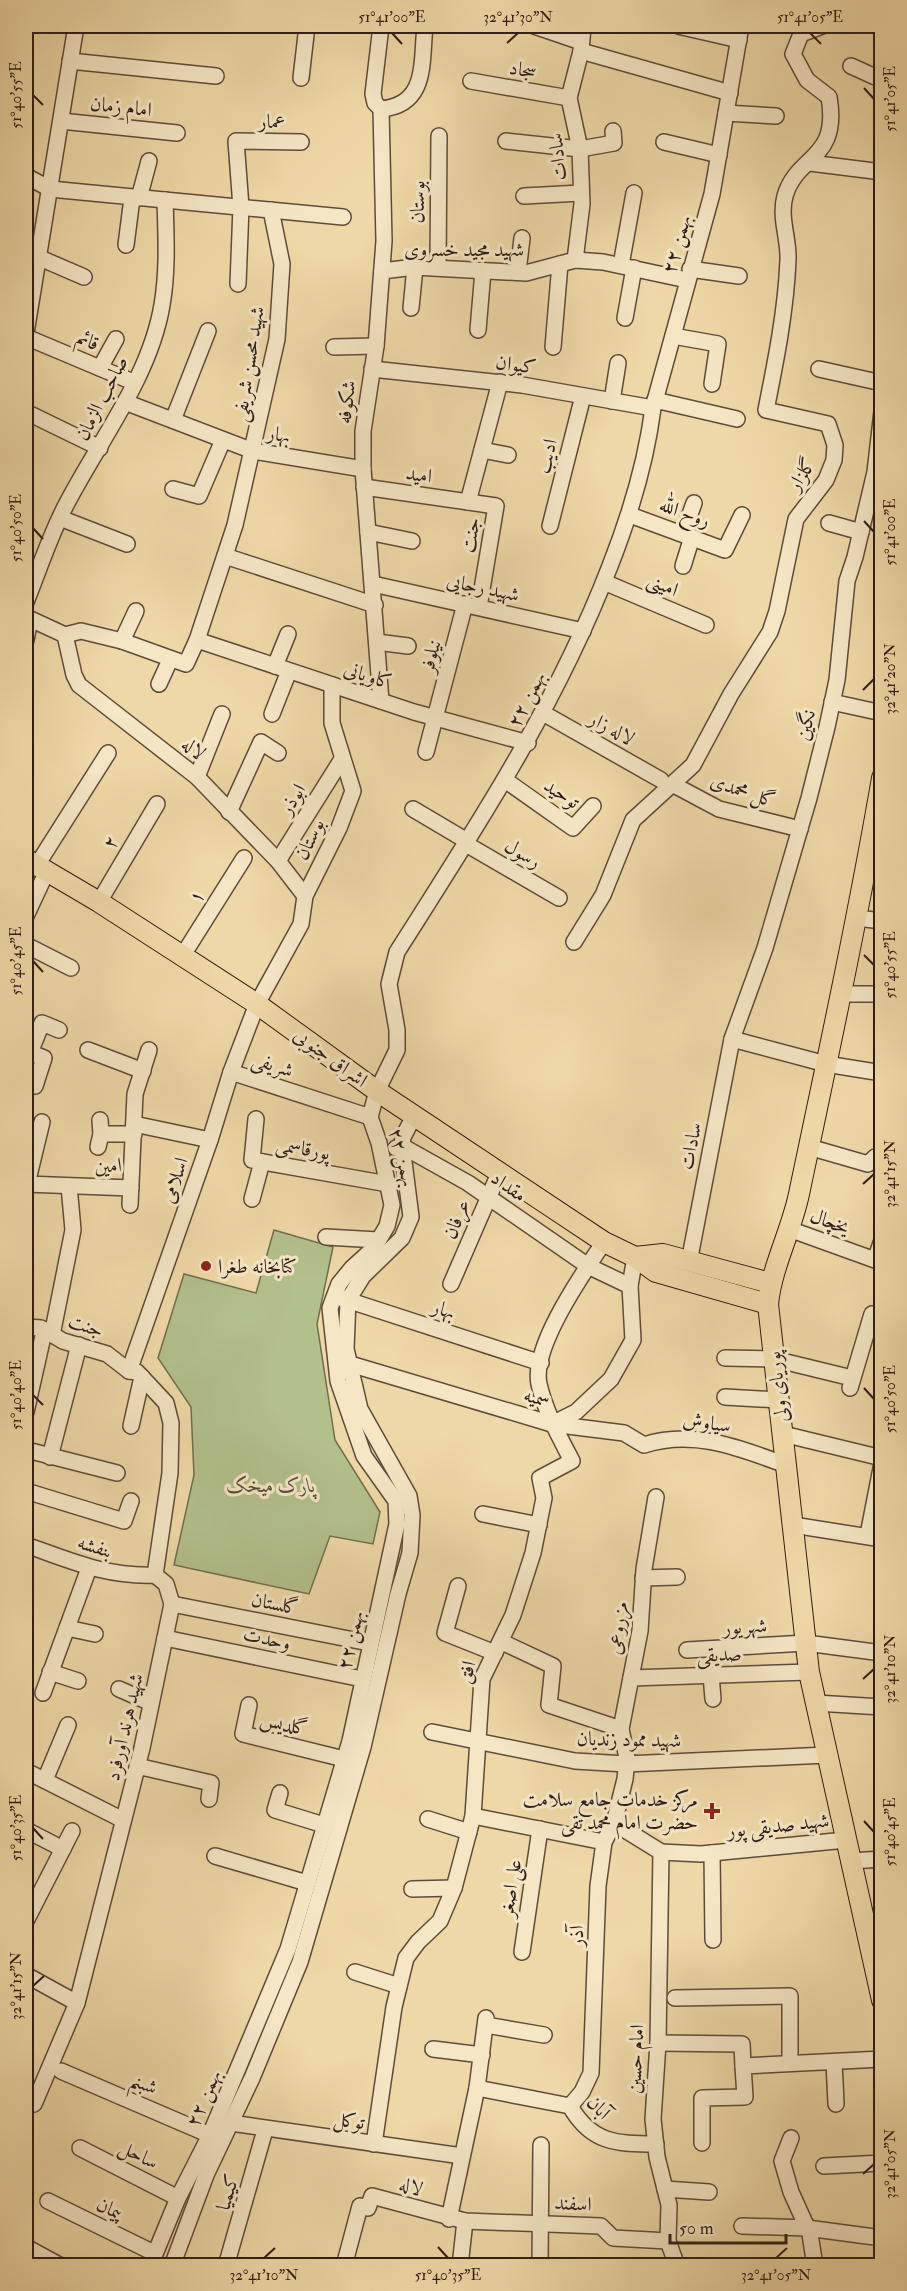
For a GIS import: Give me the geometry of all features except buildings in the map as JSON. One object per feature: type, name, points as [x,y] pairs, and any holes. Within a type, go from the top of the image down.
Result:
[{"type":"main road","name":"پوریای ولی","points":[[882,778],[877,837],[857,918],[809,1148],[789,1229],[770,1283],[768,1304],[809,1672],[882,2000]]},
{"type":"main road","name":"اشراق جنوبی","points":[[36,865],[99,902],[257,1004],[377,1091],[604,1242],[635,1257],[656,1272],[768,1304]]},
{"type":"main road","points":[[635,1257],[663,1254],[770,1283]]},
{"type":"street","points":[[26,335],[31,255],[50,189],[76,26]]},
{"type":"street","points":[[301,78],[307,26]]},
{"type":"street","name":"شکوفه","points":[[381,26],[373,94],[375,103],[381,109],[384,242],[376,346],[363,431],[363,469],[368,532],[364,548],[373,584],[381,701]]},
{"type":"street","points":[[381,109],[398,108],[411,97],[419,85],[425,26]]},
{"type":"street","points":[[534,26],[581,47],[730,93]]},
{"type":"street","name":"سادات","points":[[568,262],[581,193],[580,149],[569,98],[584,26]]},
{"type":"street","points":[[678,26],[740,33]]},
{"type":"street","name":"گلزار","points":[[574,942],[603,895],[618,852],[633,820],[668,783],[693,765],[731,694],[770,632],[777,611],[796,519],[826,480],[834,460],[835,445],[828,424],[766,410],[782,319],[788,257],[782,208],[789,183],[826,143],[832,117],[829,97],[807,80],[793,54],[801,34],[822,26]]},
{"type":"street","name":"۲۲ بهمن","points":[[172,2265],[206,2175],[231,2123],[300,1962],[363,1747],[400,1583],[410,1552],[412,1515],[409,1496],[360,1409],[346,1349],[339,1284],[378,1240],[387,1226],[392,1205],[381,1151],[370,1116],[377,1091],[397,1050],[398,1030],[389,984],[397,952],[528,743],[583,631],[630,515],[649,438],[654,404],[712,194],[740,33]]},
{"type":"street","points":[[70,61],[216,76]]},
{"type":"street","points":[[851,66],[882,80]]},
{"type":"street","name":"سجاد","points":[[471,81],[569,98]]},
{"type":"street","points":[[726,113],[776,116]]},
{"type":"street","name":"امام زمان","points":[[61,121],[177,133]]},
{"type":"street","points":[[506,141],[580,149],[614,144],[612,131]]},
{"type":"street","name":"بوستان","points":[[438,268],[439,136]]},
{"type":"street","name":"عمار","points":[[241,207],[236,141],[302,142]]},
{"type":"street","points":[[664,142],[719,155]]},
{"type":"street","points":[[126,245],[136,198],[149,161]]},
{"type":"street","points":[[810,162],[882,172]]},
{"type":"street","points":[[26,176],[50,189],[343,217]]},
{"type":"street","points":[[524,196],[581,193]]},
{"type":"street","points":[[625,318],[634,193]]},
{"type":"street","name":"صاحب الزمان","points":[[26,602],[60,518],[125,402],[151,348],[162,305],[167,255],[165,200]]},
{"type":"street","points":[[238,284],[241,207]]},
{"type":"street","name":"شهید محسن شریفی","points":[[170,660],[186,664],[197,640],[225,556],[253,452],[277,339],[282,264],[271,210]]},
{"type":"street","points":[[518,272],[522,238]]},
{"type":"street","points":[[31,255],[84,277]]},
{"type":"street","points":[[553,347],[568,262]]},
{"type":"street","name":"شهید مجید خسروی","points":[[382,271],[415,267],[526,273],[568,262],[689,275],[739,276]]},
{"type":"street","points":[[411,308],[415,267]]},
{"type":"street","points":[[478,330],[483,272]]},
{"type":"street","points":[[173,420],[208,331]]},
{"type":"street","name":"قائم","points":[[26,335],[133,382]]},
{"type":"street","points":[[673,336],[718,344],[712,384]]},
{"type":"street","points":[[100,368],[116,339]]},
{"type":"street","points":[[334,347],[376,346]]},
{"type":"street","points":[[612,401],[618,363]]},
{"type":"street","name":"کیوان","points":[[372,369],[500,382],[612,401],[654,404],[737,419]]},
{"type":"street","points":[[819,369],[882,383]]},
{"type":"street","points":[[468,502],[500,382]]},
{"type":"street","name":"ادیب","points":[[550,526],[583,396]]},
{"type":"street","name":"بهار","points":[[125,402],[253,452],[363,469]]},
{"type":"street","name":"نگین","points":[[732,1039],[755,979],[800,830],[832,702],[847,581],[861,532],[875,498],[882,411]]},
{"type":"street","points":[[26,412],[100,448]]},
{"type":"street","points":[[173,489],[199,496],[223,440]]},
{"type":"street","points":[[482,450],[508,455]]},
{"type":"street","name":"امید","points":[[364,488],[496,506]]},
{"type":"street","points":[[683,566],[694,503]]},
{"type":"street","name":"جنت","points":[[472,605],[496,506]]},
{"type":"street","name":"روح الله","points":[[630,515],[725,550],[742,514]]},
{"type":"street","points":[[60,518],[126,544]]},
{"type":"street","points":[[828,523],[861,532]]},
{"type":"street","points":[[368,532],[412,541]]},
{"type":"street","points":[[225,556],[375,606]]},
{"type":"street","name":"امینی","points":[[604,582],[706,625]]},
{"type":"street","name":"شهید رجایی","points":[[373,584],[583,631]]},
{"type":"street","name":"نیلوفر","points":[[426,752],[472,605]]},
{"type":"street","points":[[122,641],[136,611]]},
{"type":"street","points":[[26,640],[28,618],[64,635],[81,631],[122,641],[170,660],[159,684]]},
{"type":"street","points":[[272,714],[288,634]]},
{"type":"street","name":"لاله","points":[[64,635],[74,675],[79,685],[197,777],[278,861],[305,896]]},
{"type":"street","name":"کاویانی","points":[[197,640],[381,701],[528,743]]},
{"type":"street","points":[[377,642],[408,646]]},
{"type":"street","name":"بوستان","points":[[257,1004],[301,924],[305,896],[339,828],[353,791],[332,723],[332,685]]},
{"type":"street","points":[[832,702],[882,712]]},
{"type":"street","name":"لاله زار","points":[[543,713],[668,783]]},
{"type":"street","points":[[197,777],[222,714]]},
{"type":"street","points":[[229,812],[261,742],[278,753]]},
{"type":"street","points":[[26,916],[36,865],[108,753]]},
{"type":"street","name":"ابوذر","points":[[278,861],[342,759]]},
{"type":"street","name":"توحید","points":[[504,780],[573,828],[593,806]]},
{"type":"street","name":"گل محمدی","points":[[668,783],[719,809],[800,830]]},
{"type":"street","name":"۲","points":[[99,902],[157,804]]},
{"type":"street","name":"رسول","points":[[413,809],[559,898]]},
{"type":"street","name":"۱","points":[[183,955],[244,858]]},
{"type":"street","points":[[857,918],[882,921]]},
{"type":"street","points":[[26,945],[71,968]]},
{"type":"street","points":[[841,994],[882,994]]},
{"type":"street","name":"اسلامی","points":[[131,1426],[135,1374],[231,1072],[257,1004]]},
{"type":"street","points":[[35,1086],[33,1054],[42,1023],[59,1030]]},
{"type":"street","points":[[732,1039],[826,1064],[882,1074]]},
{"type":"street","name":"سادات","points":[[689,1262],[732,1039]]},
{"type":"street","points":[[88,1050],[143,1071]]},
{"type":"street","name":"امین","points":[[26,1184],[131,1188],[135,1094],[149,1050]]},
{"type":"street","name":"شریفی","points":[[231,1072],[370,1116]]},
{"type":"street","name":"۲۲ بهمن","points":[[152,2259],[178,2198],[210,2135],[288,1949],[344,1760],[369,1643],[386,1582],[395,1536],[396,1501],[364,1456],[338,1381],[330,1308],[402,1238],[411,1217],[402,1146],[403,1137],[414,1116]]},
{"type":"street","name":"پورقاسمی","points":[[256,1119],[252,1160],[388,1184]]},
{"type":"street","points":[[26,1184],[42,1122]]},
{"type":"street","points":[[100,1134],[134,1129],[210,1140]]},
{"type":"street","points":[[381,1151],[402,1146]]},
{"type":"street","name":"مقداد","points":[[402,1146],[488,1197],[588,1266],[630,1286]]},
{"type":"street","points":[[809,1148],[868,1164],[875,1157],[882,1159]]},
{"type":"street","points":[[252,1199],[262,1162]]},
{"type":"street","name":"عرفان","points":[[451,1284],[500,1171]]},
{"type":"street","points":[[26,1412],[73,1230],[69,1186]]},
{"type":"street","points":[[130,1205],[131,1188]]},
{"type":"street","name":"یخچال","points":[[789,1229],[875,1260],[881,1243]]},
{"type":"street","points":[[326,1237],[378,1240]]},
{"type":"street","name":"افق","points":[[374,2144],[399,1986],[406,1958],[418,1942],[440,1921],[454,1888],[473,1816],[482,1679],[498,1647],[533,1554],[544,1498],[540,1478],[572,1461],[552,1424],[538,1382],[541,1363],[555,1321],[604,1242]]},
{"type":"street","name":"سمیه","points":[[350,1364],[552,1424],[576,1412],[611,1380],[633,1340],[630,1286],[635,1257]]},
{"type":"street","name":"بهار","points":[[341,1299],[541,1363]]},
{"type":"street","points":[[725,1358],[774,1359],[851,1383],[872,1314]]},
{"type":"street","name":"جنت","points":[[26,1327],[41,1328],[63,1341],[107,1354],[135,1374]]},
{"type":"street","points":[[50,1456],[79,1345]]},
{"type":"street","points":[[135,1374],[166,1403],[171,1423],[170,1473],[156,1575],[166,1584],[172,1605]]},
{"type":"street","points":[[725,1397],[779,1400]]},
{"type":"street","name":"سیاوش","points":[[552,1424],[624,1432],[644,1445],[659,1440],[688,1437],[725,1443],[786,1465]]},
{"type":"street","points":[[783,1434],[882,1458]]},
{"type":"street","points":[[26,1449],[117,1473]]},
{"type":"street","points":[[793,1525],[875,1537],[882,1463]]},
{"type":"street","points":[[26,1491],[124,1521],[131,1501]]},
{"type":"street","name":"مزروعی","points":[[626,1764],[621,1729],[640,1631],[644,1578],[656,1497]]},
{"type":"street","points":[[483,1514],[539,1525]]},
{"type":"street","name":"بنفشه","points":[[26,1547],[89,1568],[124,1576],[156,1575]]},
{"type":"street","points":[[43,1693],[89,1568]]},
{"type":"street","points":[[644,1578],[677,1577]]},
{"type":"street","points":[[458,1586],[445,1633],[498,1647],[553,1666],[549,1705],[621,1729]]},
{"type":"street","name":"گلستان","points":[[172,1605],[369,1643]]},
{"type":"street","name":"شهید هرند آورفرد","points":[[29,2101],[77,2002],[137,1766],[172,1605]]},
{"type":"street","points":[[67,1628],[95,1634]]},
{"type":"street","name":"وحدت","points":[[165,1638],[362,1679]]},
{"type":"street","name":"شهریور","points":[[687,1650],[806,1643],[882,1653]]},
{"type":"street","points":[[50,1672],[78,1681]]},
{"type":"street","name":"صدیقی","points":[[630,1678],[809,1672]]},
{"type":"street","points":[[711,1675],[713,1699]]},
{"type":"street","points":[[119,1689],[151,1703]]},
{"type":"street","points":[[816,1703],[882,1707]]},
{"type":"street","name":"گلدیس","points":[[249,1705],[243,1734],[344,1760]]},
{"type":"street","points":[[45,1780],[68,1725]]},
{"type":"street","name":"شهید ممود زندیان","points":[[432,1732],[575,1761],[626,1764],[827,1755]]},
{"type":"street","name":"آذر","points":[[570,2106],[582,2092],[591,2073],[598,1886],[604,1842],[614,1823],[626,1764]]},
{"type":"street","points":[[137,1766],[211,1783],[209,1799]]},
{"type":"street","points":[[26,1771],[123,1820]]},
{"type":"street","points":[[280,1792],[275,1810],[324,1825]]},
{"type":"street","points":[[473,1816],[604,1842]]},
{"type":"street","points":[[428,1819],[468,1832]]},
{"type":"street","points":[[614,1823],[661,1852]]},
{"type":"street","name":"علی اصغر","points":[[522,1952],[540,1829]]},
{"type":"street","points":[[26,1830],[63,1849]]},
{"type":"street","points":[[26,1921],[72,1831]]},
{"type":"street","name":"شهید صدیقی پور","points":[[661,1852],[712,1853],[846,1840]]},
{"type":"street","name":"امام حسین","points":[[661,1852],[658,2043],[653,2119],[669,2205],[668,2241],[677,2265]]},
{"type":"street","points":[[712,1853],[713,1940]]},
{"type":"street","points":[[215,1856],[307,1883]]},
{"type":"street","points":[[851,1861],[882,1859]]},
{"type":"street","points":[[412,1889],[454,1888]]},
{"type":"street","points":[[355,1972],[399,1986]]},
{"type":"street","points":[[26,1975],[77,2002]]},
{"type":"street","points":[[685,2002],[790,1996],[790,2063]]},
{"type":"street","points":[[460,2265],[457,2220],[462,2157],[477,2088],[486,2022],[544,2035]]},
{"type":"street","points":[[658,2043],[742,2044],[748,2099],[702,2098],[702,2143]]},
{"type":"street","points":[[433,2049],[482,2055]]},
{"type":"street","points":[[743,2066],[882,2059]]},
{"type":"street","points":[[834,2062],[836,2104]]},
{"type":"street","name":"شبنم","points":[[61,2071],[210,2135]]},
{"type":"street","name":"آبان","points":[[477,2088],[570,2106],[579,2122],[597,2136],[622,2144],[656,2144]]},
{"type":"street","name":"توکل","points":[[231,2123],[266,2130],[462,2157]]},
{"type":"street","name":"کیمیا","points":[[226,2265],[266,2130]]},
{"type":"street","points":[[791,2138],[782,2162],[790,2192],[807,2228],[815,2265]]},
{"type":"street","name":"اسفند","points":[[541,2145],[542,2223]]},
{"type":"street","name":"ساحل","points":[[80,2148],[178,2198]]},
{"type":"street","points":[[824,2166],[882,2163]]},
{"type":"street","points":[[665,2189],[710,2192]]},
{"type":"street","name":"لاله","points":[[344,2265],[360,2206],[368,2208],[372,2196],[457,2220]]},
{"type":"street","name":"پیمان","points":[[48,2200],[152,2259]]},
{"type":"street","name":"اسفند","points":[[457,2220],[601,2226],[613,2238],[668,2241]]},
{"type":"street","points":[[540,2265],[542,2223]]},
{"type":"street","points":[[742,2226],[807,2228],[882,2238]]},
{"type":"street","points":[[26,2247],[61,2265]]},
{"type":"green space","name":"پارک میخک","points":[[274,1230],[333,1247],[317,1324],[335,1440],[380,1512],[373,1544],[330,1536],[309,1594],[174,1565],[194,1475],[191,1407],[158,1358],[184,1274],[256,1293]]},
{"type":"place","name":"کتابخانه طغرا","points":[[206,1266]]},
{"type":"place","name":"مرکز خدمات جامع سلامت حضرت امام محمد تقی","points":[[712,1811]]}]
